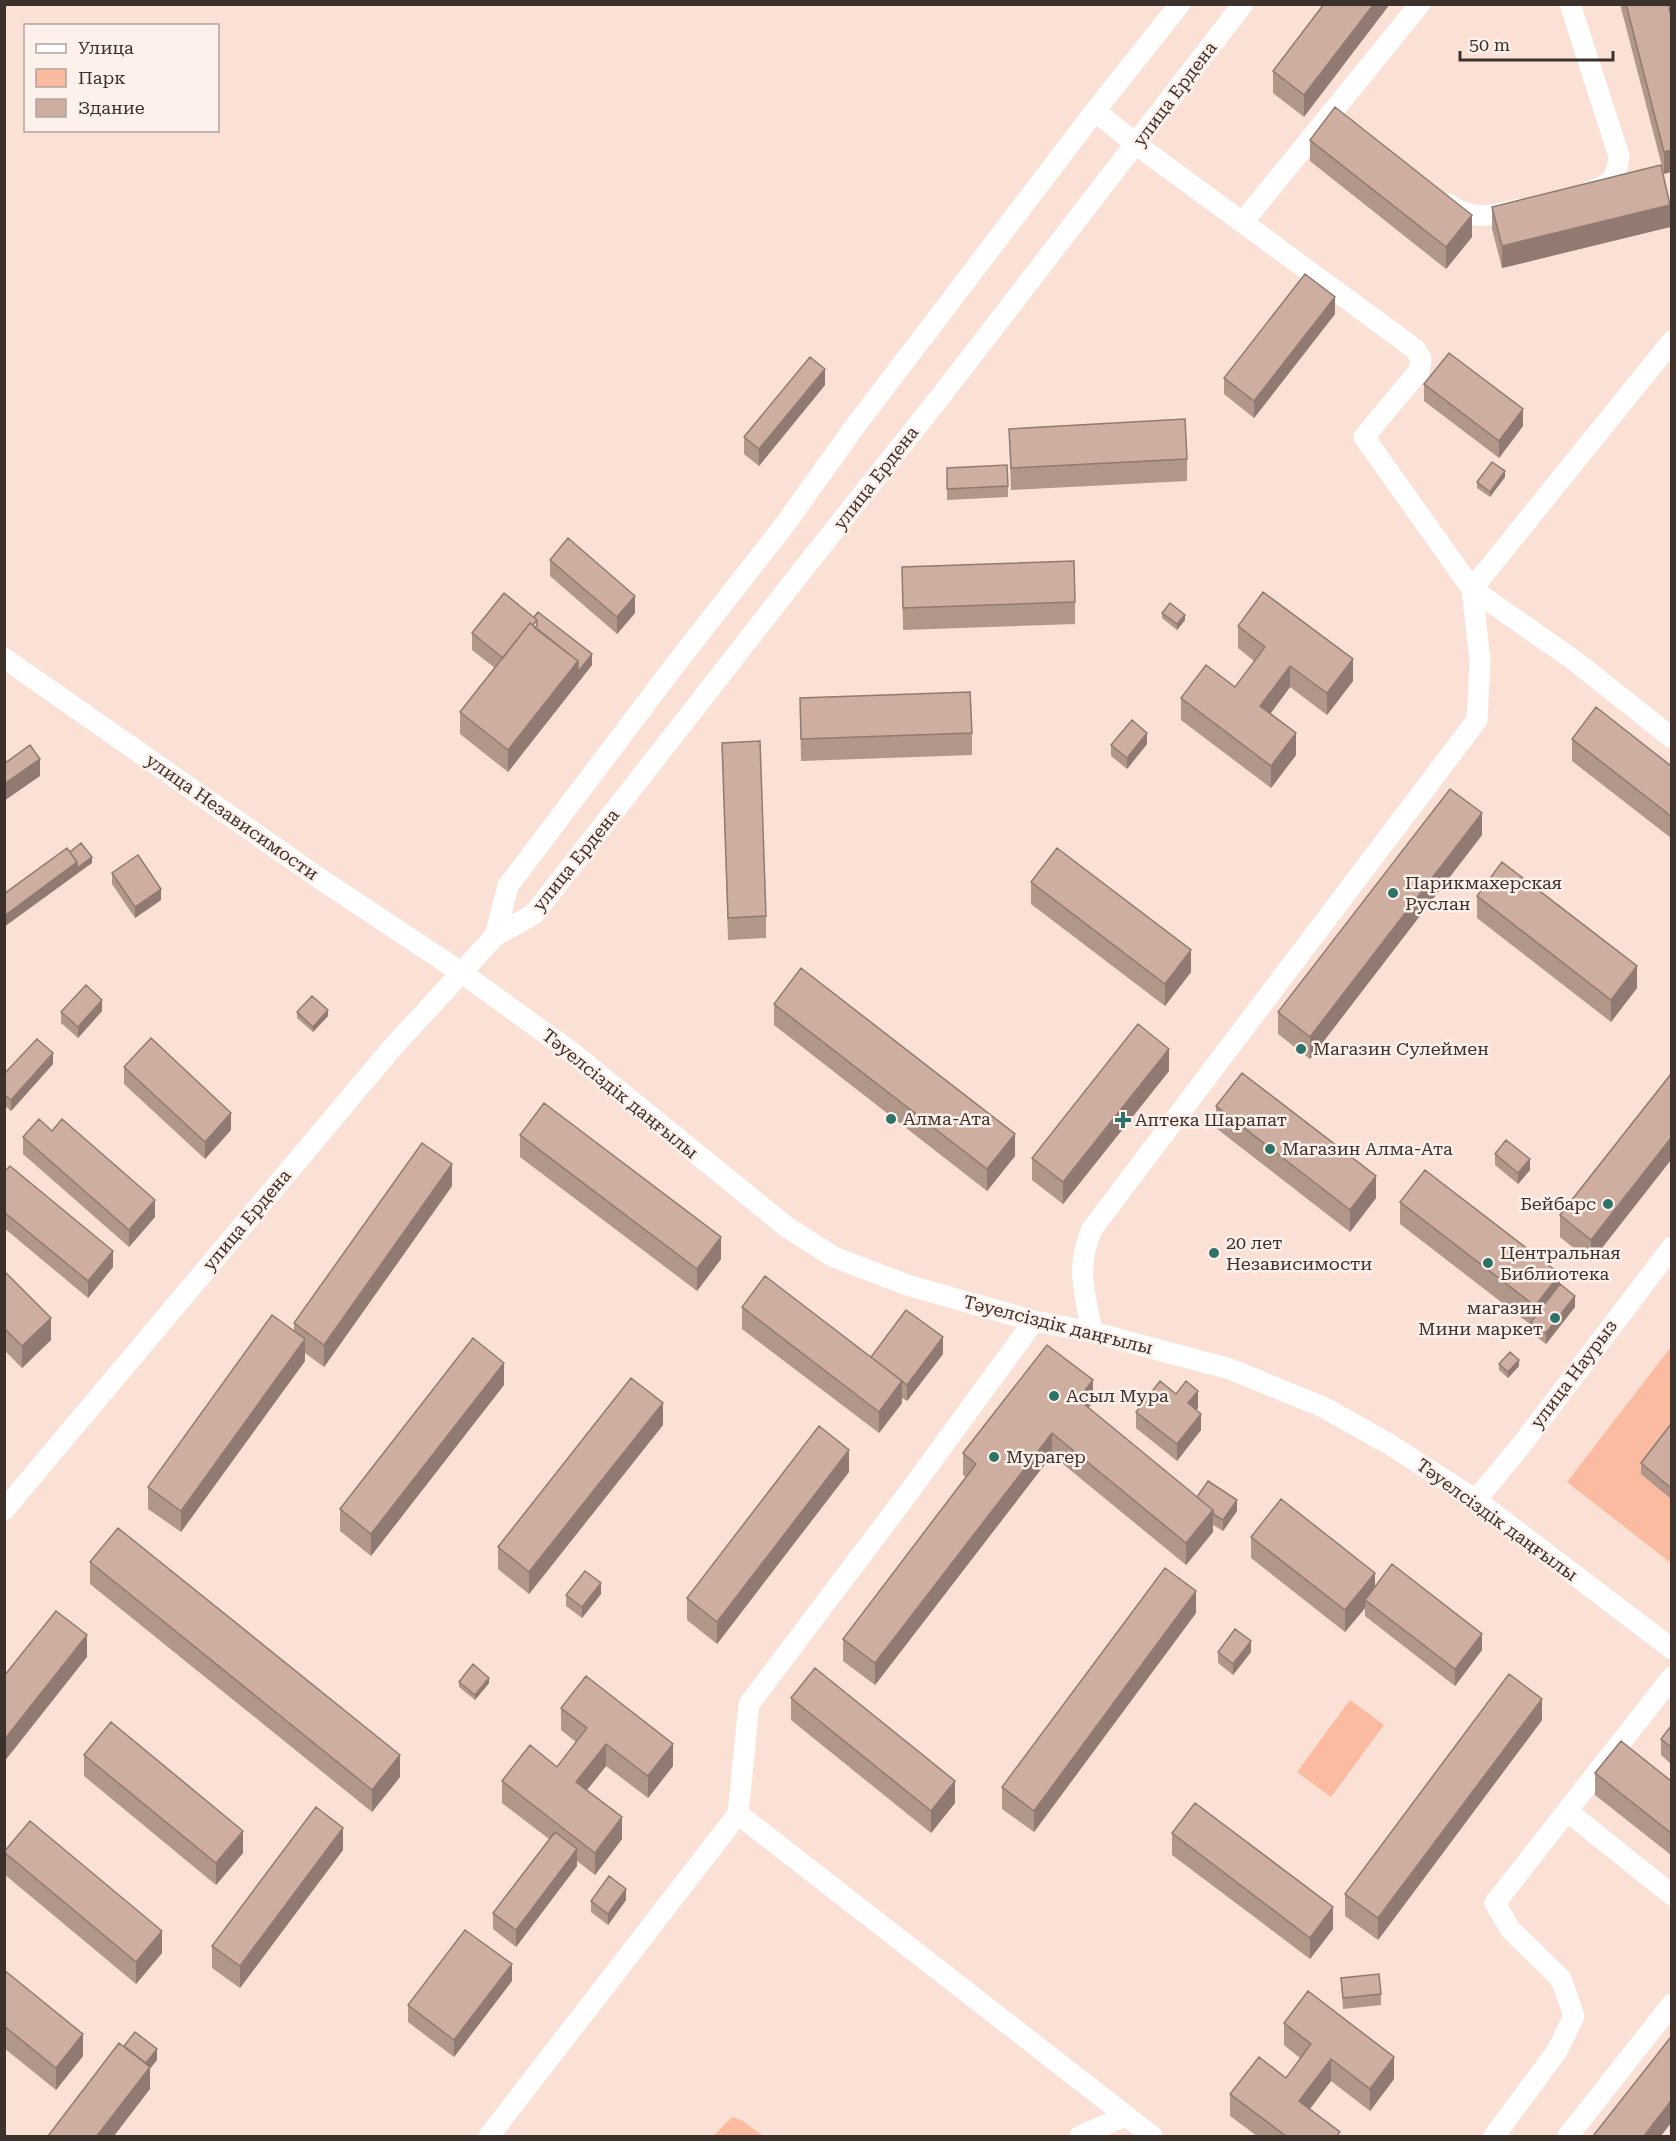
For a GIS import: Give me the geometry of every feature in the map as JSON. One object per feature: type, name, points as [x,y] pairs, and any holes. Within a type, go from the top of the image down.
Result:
[{"type":"street","name":"улица Ердена","points":[[495,936],[508,886],[678,661],[783,527],[856,426],[1095,111],[1180,4]]},
{"type":"street","name":"улица Ердена","points":[[4,1510],[392,1048],[495,936],[534,914],[1137,145],[1243,4]]},
{"type":"street","points":[[1243,222],[1420,4]]},
{"type":"street","points":[[1570,4],[1619,156],[1617,172],[1611,182],[1598,189],[1575,195]]},
{"type":"street","points":[[1095,111],[1137,145],[1415,349],[1421,359],[1419,371],[1364,437],[1472,589],[1575,661],[1671,738]]},
{"type":"street","points":[[1330,115],[1349,129]]},
{"type":"street","points":[[1434,194],[1467,215],[1483,217],[1542,203]]},
{"type":"street","points":[[1092,1332],[1081,1268],[1084,1247],[1092,1229],[1477,720],[1480,661],[1472,589],[1671,341]]},
{"type":"street","name":"улица Независимости","points":[[4,658],[320,878],[462,973]]},
{"type":"street","name":"Тәуелсіздік даңғылы","points":[[462,973],[570,1051],[788,1228],[834,1257],[907,1286],[1034,1321],[1092,1332],[1230,1369],[1323,1407],[1389,1444],[1476,1500],[1671,1649]]},
{"type":"street","name":"улица Наурыз","points":[[1476,1500],[1523,1443],[1671,1247]]},
{"type":"street","points":[[489,2136],[738,1814],[748,1704],[916,1483],[1034,1321]]},
{"type":"street","points":[[1494,2136],[1557,2051],[1574,2016],[1561,1979],[1510,1929],[1495,1903],[1671,1677]]},
{"type":"street","points":[[1567,1811],[1671,1894]]},
{"type":"street","points":[[738,1814],[1152,2136]]},
{"type":"street","points":[[1568,2136],[1671,2004]]},
{"type":"street","points":[[1080,2136],[1125,2116]]},
{"type":"green space","points":[[1671,1347],[1671,1563],[1567,1482]]},
{"type":"green space","points":[[1350,1700],[1384,1725],[1331,1797],[1297,1772]]},
{"type":"green space","points":[[732,2117],[743,2121],[763,2136],[713,2136]]},
{"type":"building","points":[[1324,4],[1374,4],[1304,95],[1273,71]]},
{"type":"building","points":[[1626,4],[1668,4],[1671,16],[1671,150],[1664,152]]},
{"type":"building","points":[[1335,107],[1472,215],[1446,247],[1310,140]]},
{"type":"building","points":[[1661,165],[1670,205],[1502,246],[1492,207]]},
{"type":"building","points":[[1305,274],[1335,297],[1254,401],[1224,378]]},
{"type":"building","points":[[1449,353],[1523,409],[1499,441],[1424,384]]},
{"type":"building","points":[[810,357],[825,369],[759,449],[744,437]]},
{"type":"building","points":[[1185,419],[1187,459],[1011,468],[1009,429]]},
{"type":"building","points":[[1492,462],[1505,471],[1490,492],[1477,482]]},
{"type":"building","points":[[1007,465],[1008,486],[947,489],[947,468]]},
{"type":"building","points":[[568,538],[635,596],[617,617],[550,560]]},
{"type":"building","points":[[1074,561],[1075,602],[903,608],[902,567]]},
{"type":"building","points":[[1263,592],[1353,659],[1327,693],[1290,666],[1260,706],[1296,733],[1271,766],[1181,698],[1206,665],[1235,687],[1265,647],[1238,626]]},
{"type":"building","points":[[504,593],[537,620],[533,625],[530,623],[503,658],[472,633]]},
{"type":"building","points":[[1170,603],[1185,615],[1177,624],[1162,613]]},
{"type":"building","points":[[538,612],[592,654],[578,672],[578,661],[535,628],[537,620],[534,617]]},
{"type":"building","points":[[530,623],[578,661],[508,750],[460,712]]},
{"type":"building","points":[[970,692],[972,733],[801,739],[800,698]]},
{"type":"building","points":[[1596,707],[1671,766],[1671,816],[1572,739]]},
{"type":"building","points":[[1132,720],[1147,733],[1127,758],[1111,745]]},
{"type":"building","points":[[760,741],[766,916],[728,918],[722,743]]},
{"type":"building","points":[[30,745],[40,759],[4,784],[4,764]]},
{"type":"building","points":[[1450,789],[1482,813],[1310,1037],[1278,1012]]},
{"type":"building","points":[[81,843],[92,857],[77,868],[77,862],[70,852]]},
{"type":"building","points":[[67,848],[77,862],[4,916],[4,894]]},
{"type":"building","points":[[1057,848],[1191,950],[1165,984],[1031,882]]},
{"type":"building","points":[[138,855],[161,889],[135,907],[112,873]]},
{"type":"building","points":[[1502,862],[1637,966],[1611,1000],[1477,896]]},
{"type":"building","points":[[801,968],[1015,1134],[987,1169],[774,1004]]},
{"type":"building","points":[[86,985],[102,1000],[78,1027],[61,1012]]},
{"type":"building","points":[[312,996],[328,1010],[313,1027],[297,1012]]},
{"type":"building","points":[[1138,1024],[1169,1049],[1063,1182],[1032,1158]]},
{"type":"building","points":[[151,1038],[231,1113],[205,1142],[124,1067]]},
{"type":"building","points":[[37,1039],[53,1053],[11,1100],[4,1094],[4,1074]]},
{"type":"building","points":[[1242,1073],[1376,1176],[1350,1210],[1216,1106]]},
{"type":"building","points":[[1671,1074],[1671,1138],[1591,1240],[1560,1215]]},
{"type":"building","points":[[544,1103],[721,1237],[697,1269],[520,1135]]},
{"type":"building","points":[[39,1119],[52,1131],[62,1119],[155,1200],[129,1230],[23,1137]]},
{"type":"building","points":[[1506,1140],[1530,1159],[1518,1173],[1495,1154]]},
{"type":"building","points":[[422,1143],[452,1164],[324,1345],[294,1323]]},
{"type":"building","points":[[10,1166],[113,1251],[88,1281],[4,1212],[4,1172]]},
{"type":"building","points":[[1425,1170],[1560,1274],[1535,1306],[1400,1202]]},
{"type":"building","points":[[4,1271],[51,1318],[22,1346],[4,1328]]},
{"type":"building","points":[[765,1276],[902,1381],[879,1412],[742,1307]]},
{"type":"building","points":[[1560,1284],[1575,1296],[1546,1333],[1531,1322]]},
{"type":"building","points":[[906,1310],[943,1337],[907,1385],[871,1357]]},
{"type":"building","points":[[272,1315],[305,1339],[181,1511],[148,1487]]},
{"type":"building","points":[[473,1338],[504,1363],[371,1534],[340,1509]]},
{"type":"building","points":[[1047,1345],[1093,1380],[1078,1399],[1213,1510],[1186,1543],[1052,1433],[875,1663],[843,1639],[976,1464],[963,1453]]},
{"type":"building","points":[[1510,1352],[1519,1360],[1508,1372],[1499,1364]]},
{"type":"building","points":[[631,1378],[663,1403],[529,1572],[498,1547]]},
{"type":"building","points":[[1160,1381],[1176,1394],[1186,1381],[1198,1391],[1188,1403],[1201,1414],[1177,1444],[1136,1412]]},
{"type":"building","points":[[1671,1424],[1671,1488],[1641,1463]]},
{"type":"building","points":[[819,1426],[849,1450],[717,1622],[687,1598]]},
{"type":"building","points":[[1208,1481],[1237,1500],[1223,1520],[1213,1514],[1213,1510],[1197,1497]]},
{"type":"building","points":[[1281,1499],[1375,1573],[1345,1610],[1251,1537]]},
{"type":"building","points":[[118,1528],[400,1755],[372,1790],[90,1562]]},
{"type":"building","points":[[1392,1564],[1482,1634],[1455,1669],[1365,1600]]},
{"type":"building","points":[[1165,1568],[1196,1591],[1034,1811],[1002,1787]]},
{"type":"building","points":[[585,1571],[601,1583],[582,1607],[566,1595]]},
{"type":"building","points":[[56,1611],[87,1635],[4,1740],[4,1676]]},
{"type":"building","points":[[1235,1629],[1251,1641],[1233,1664],[1218,1652]]},
{"type":"building","points":[[473,1664],[489,1678],[475,1695],[459,1682]]},
{"type":"building","points":[[815,1668],[955,1781],[931,1811],[791,1698]]},
{"type":"building","points":[[1509,1674],[1542,1699],[1378,1918],[1345,1894]]},
{"type":"building","points":[[586,1676],[673,1744],[648,1776],[606,1744],[576,1782],[622,1817],[595,1853],[502,1781],[530,1745],[557,1767],[587,1728],[561,1708]]},
{"type":"building","points":[[111,1722],[243,1831],[216,1863],[84,1755]]},
{"type":"building","points":[[1671,1726],[1671,1747],[1661,1739]]},
{"type":"building","points":[[1621,1741],[1671,1781],[1671,1833],[1595,1773]]},
{"type":"building","points":[[1195,1803],[1333,1907],[1310,1938],[1172,1833]]},
{"type":"building","points":[[316,1807],[343,1828],[240,1966],[212,1946]]},
{"type":"building","points":[[30,1821],[162,1931],[136,1962],[4,1852]]},
{"type":"building","points":[[555,1832],[577,1849],[516,1930],[493,1913]]},
{"type":"building","points":[[609,1876],[626,1889],[608,1914],[591,1901]]},
{"type":"building","points":[[465,1930],[512,1964],[454,2040],[408,2005]]},
{"type":"building","points":[[4,1970],[83,2034],[56,2068],[4,2026]]},
{"type":"building","points":[[1379,1974],[1381,1994],[1343,1998],[1341,1978]]},
{"type":"building","points":[[1308,1991],[1394,2057],[1370,2089],[1331,2059],[1299,2101],[1340,2132],[1337,2136],[1286,2136],[1230,2094],[1259,2057],[1286,2078],[1311,2044],[1284,2023]]},
{"type":"building","points":[[135,2032],[157,2049],[146,2063],[124,2046]]},
{"type":"building","points":[[1671,2037],[1671,2101],[1644,2136],[1593,2136]]},
{"type":"building","points":[[119,2043],[150,2067],[97,2136],[48,2136]]},
{"type":"place","name":"Парикмахерская Руслан","points":[[1393,893]]},
{"type":"place","name":"Магазин Сулеймен","points":[[1301,1049]]},
{"type":"place","name":"Алма-Ата","points":[[891,1119]]},
{"type":"place","name":"Аптека Шарапат","points":[[1123,1120]]},
{"type":"place","name":"Магазин Алма-Ата","points":[[1270,1149]]},
{"type":"place","name":"Бейбарс","points":[[1608,1204]]},
{"type":"place","name":"20 лет Независимости","points":[[1214,1253]]},
{"type":"place","name":"Центральная Библиотека","points":[[1488,1263]]},
{"type":"place","name":"магазин Мини маркет","points":[[1555,1318]]},
{"type":"place","name":"Асыл Мура","points":[[1054,1396]]},
{"type":"place","name":"Мурагер","points":[[994,1457]]}]
